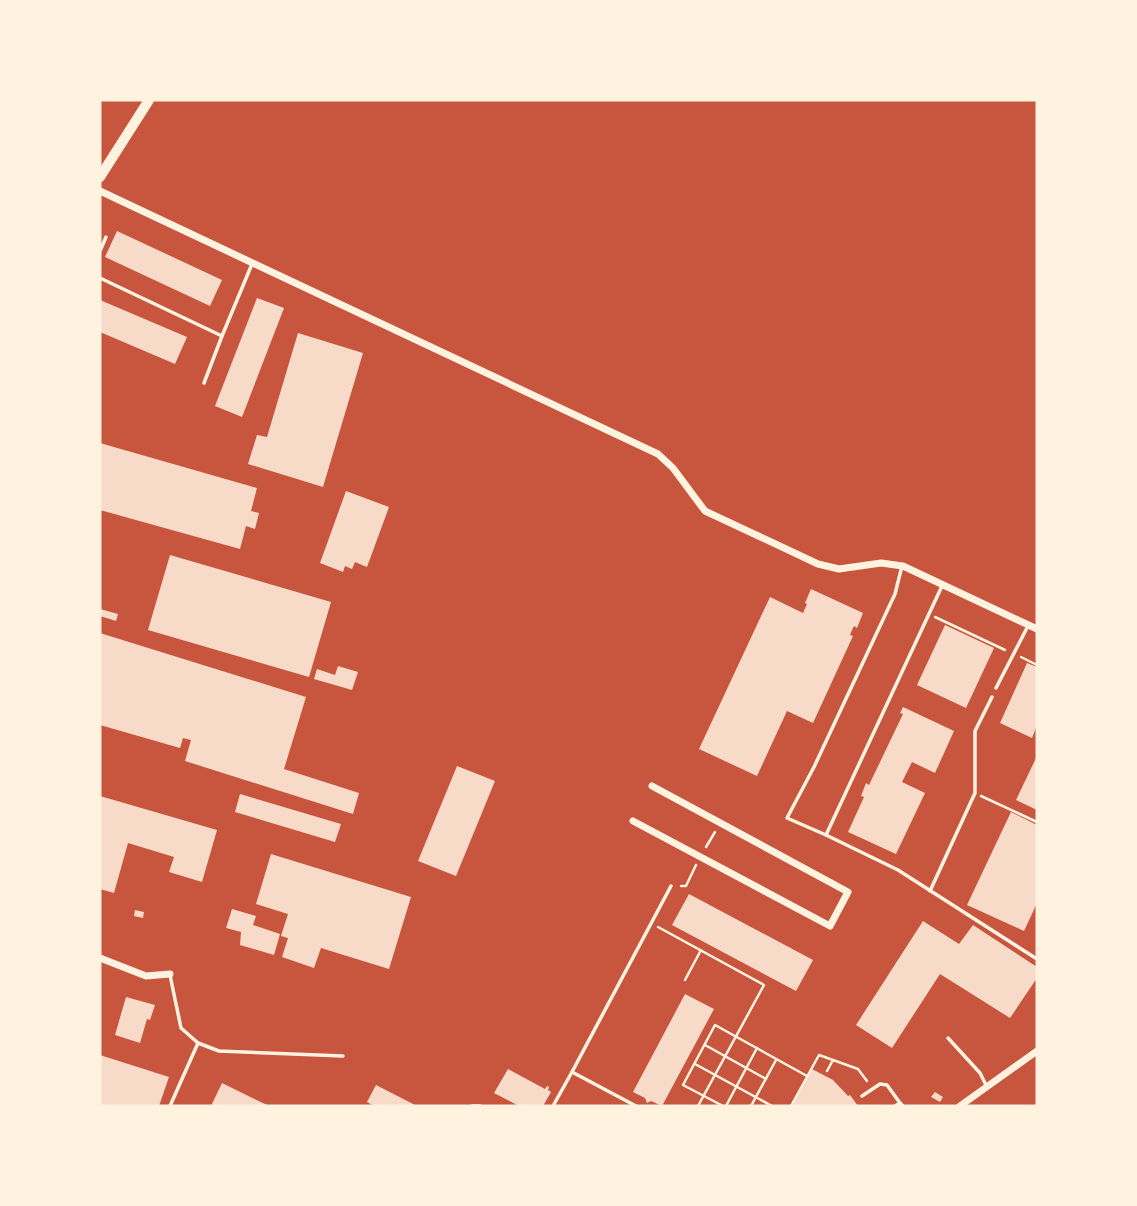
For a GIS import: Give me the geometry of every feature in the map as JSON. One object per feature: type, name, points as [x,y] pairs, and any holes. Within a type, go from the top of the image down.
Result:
[{"type":"street","points":[[100,177],[149,100]]},
{"type":"street","points":[[100,191],[658,454],[673,468],[705,511],[818,564],[839,569],[881,563],[903,566],[1037,629]]},
{"type":"street","points":[[633,821],[830,926],[848,892],[652,786]]},
{"type":"street","points":[[100,958],[146,976],[170,974]]},
{"type":"street","points":[[965,1105],[1037,1051]]},
{"type":"lane","points":[[100,251],[106,237]]},
{"type":"lane","points":[[204,383],[252,264]]},
{"type":"lane","points":[[100,278],[222,336]]},
{"type":"lane","points":[[903,566],[895,594],[814,767],[787,818],[898,870],[1037,959]]},
{"type":"lane","points":[[826,835],[943,584]]},
{"type":"lane","points":[[996,688],[1029,625]]},
{"type":"lane","points":[[930,891],[975,793],[975,731],[992,697]]},
{"type":"lane","points":[[554,1106],[671,886]]},
{"type":"lane","points":[[170,974],[181,1028],[198,1043],[219,1051],[343,1056]]},
{"type":"lane","points":[[948,1038],[981,1073],[987,1087]]},
{"type":"lane","points":[[170,1106],[198,1043]]},
{"type":"lane","points":[[572,1072],[636,1106]]},
{"type":"lane","points":[[862,1096],[880,1084],[887,1085],[902,1104],[895,1106]]},
{"type":"lane","points":[[472,1106],[480,1106]]},
{"type":"path","points":[[929,614],[1037,664]]},
{"type":"path","points":[[975,793],[1037,821]]},
{"type":"path","points":[[652,923],[764,985],[698,1106]]},
{"type":"path","points":[[685,980],[701,950]]},
{"type":"path","points":[[757,1048],[725,1106],[683,1085],[715,1025],[736,1037],[757,1048],[777,1059],[807,1076]]},
{"type":"path","points":[[705,1045],[766,1079]]},
{"type":"path","points":[[791,1106],[819,1055],[858,1069],[872,1088]]},
{"type":"path","points":[[751,1106],[777,1059]]},
{"type":"path","points":[[827,1071],[833,1060]]},
{"type":"path","points":[[694,1064],[772,1106]]},
{"type":"building","points":[[117,231],[222,280],[210,306],[105,257]]},
{"type":"building","points":[[257,298],[284,308],[242,417],[215,406]]},
{"type":"building","points":[[100,300],[187,337],[175,364],[100,332]]},
{"type":"building","points":[[298,333],[363,353],[323,487],[248,464],[257,435],[267,437]]},
{"type":"building","points":[[100,443],[257,488],[251,511],[259,513],[255,529],[246,526],[240,549],[100,510]]},
{"type":"building","points":[[346,491],[389,507],[367,567],[355,562],[352,569],[345,566],[343,572],[320,563]]},
{"type":"building","points":[[170,555],[331,602],[309,677],[148,630]]},
{"type":"building","points":[[811,589],[863,613],[857,628],[854,626],[852,630],[850,635],[853,636],[813,723],[787,711],[757,776],[699,749],[770,597],[803,613]]},
{"type":"building","points":[[100,609],[118,614],[116,621],[100,616]]},
{"type":"building","points":[[945,625],[994,648],[966,708],[917,685]]},
{"type":"building","points":[[100,633],[306,697],[284,769],[359,793],[353,814],[185,761],[191,740],[183,738],[180,748],[100,725]]},
{"type":"building","points":[[1027,663],[1037,667],[1037,725],[1032,738],[1000,723]]},
{"type":"building","points":[[338,666],[358,672],[352,690],[314,679],[317,669],[335,675]]},
{"type":"building","points":[[903,707],[954,731],[935,773],[912,762],[902,782],[925,793],[896,854],[848,832],[864,797],[861,796],[866,783],[869,785],[903,714],[900,713]]},
{"type":"building","points":[[1037,756],[1037,810],[1016,800]]},
{"type":"building","points":[[457,766],[495,781],[456,876],[418,861]]},
{"type":"building","points":[[240,794],[341,824],[335,842],[235,812]]},
{"type":"building","points":[[100,796],[217,830],[202,882],[169,872],[174,857],[128,843],[114,893],[100,889]]},
{"type":"building","points":[[1011,812],[1037,825],[1037,903],[1024,931],[967,905]]},
{"type":"building","points":[[271,854],[411,897],[389,969],[321,948],[314,968],[282,957],[288,938],[281,936],[288,914],[256,904]]},
{"type":"building","points":[[689,894],[813,960],[796,991],[672,925]]},
{"type":"building","points":[[232,909],[256,916],[253,925],[280,934],[274,955],[240,945],[241,932],[226,928]]},
{"type":"building","points":[[135,910],[144,912],[143,918],[134,916]]},
{"type":"building","points":[[923,921],[959,944],[973,925],[1037,967],[1037,978],[1010,1018],[940,974],[892,1048],[856,1025]]},
{"type":"building","points":[[685,994],[714,1009],[662,1106],[651,1101],[647,1103],[645,1098],[633,1092]]},
{"type":"building","points":[[126,997],[155,1005],[150,1020],[147,1019],[140,1043],[115,1035]]},
{"type":"building","points":[[100,1055],[169,1077],[159,1106],[100,1106]]},
{"type":"building","points":[[508,1069],[545,1089],[549,1087],[551,1092],[543,1106],[519,1106],[494,1093]]},
{"type":"building","points":[[812,1069],[833,1080],[858,1106],[792,1106]]},
{"type":"building","points":[[222,1083],[269,1106],[211,1106]]},
{"type":"building","points":[[376,1085],[417,1106],[374,1106],[367,1102]]},
{"type":"building","points":[[935,1092],[943,1097],[940,1102],[931,1097]]}]
